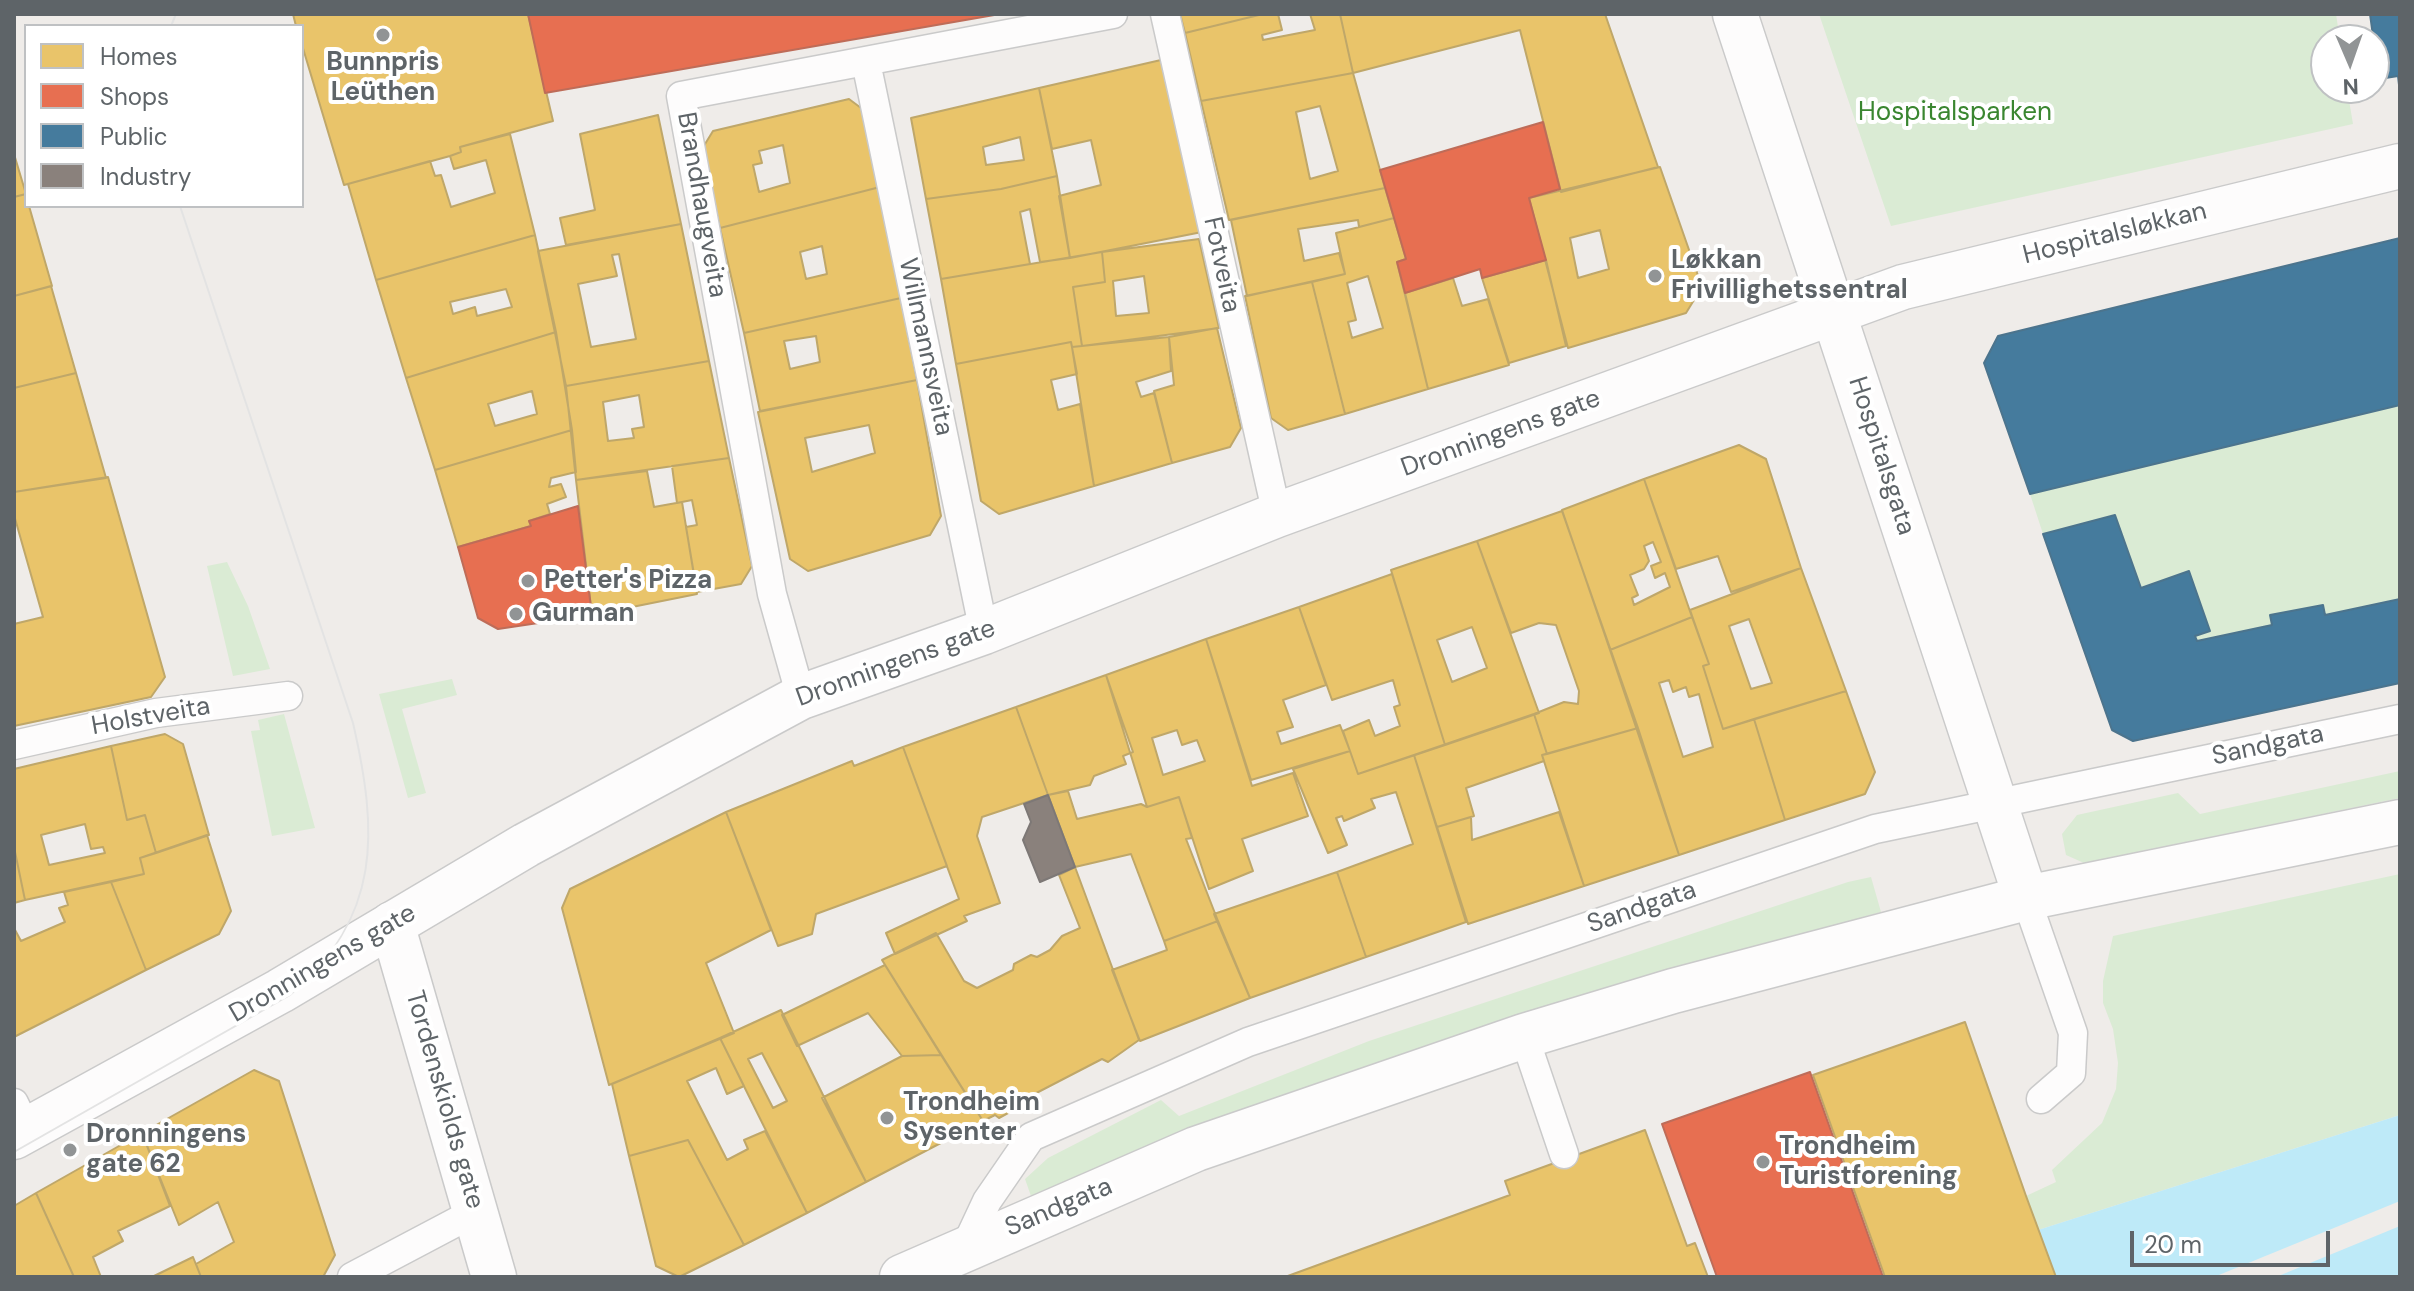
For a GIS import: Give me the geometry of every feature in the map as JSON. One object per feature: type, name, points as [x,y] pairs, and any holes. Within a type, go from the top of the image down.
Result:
[{"type":"street","name":"Hospitalsgata","points":[[1735,14],[2026,898]]},
{"type":"street","name":"Hospitalsløkkan","points":[[1834,313],[1903,287],[2400,166]]},
{"type":"street","name":"Dronningens gate","points":[[18,1123],[280,991],[526,845],[801,697],[984,632],[1277,515],[1834,313]]},
{"type":"street","name":"Sandgata","points":[[902,1277],[1196,1149],[1524,1036],[1673,991],[2026,898],[2400,822]]},
{"type":"street","name":"Tordenskiolds gate","points":[[392,924],[494,1277]]},
{"type":"lane","name":"Brandhaugveita","points":[[801,697],[772,594],[681,96],[1113,14]]},
{"type":"lane","name":"Fotveita","points":[[1165,14],[1277,515]]},
{"type":"lane","name":"Willmannsveita","points":[[866,62],[984,632]]},
{"type":"lane","name":"Holstveita","points":[[14,745],[156,713],[288,696]]},
{"type":"lane","name":"Sandgata","points":[[965,1248],[987,1201],[1031,1137],[1248,1042],[1875,829],[2400,719]]},
{"type":"lane","points":[[2026,898],[2073,1033],[2071,1073],[2041,1099]]},
{"type":"lane","points":[[1524,1036],[1564,1154]]},
{"type":"lane","points":[[352,1277],[477,1211]]},
{"type":"green space","name":"Hospitalsparken","points":[[1819,14],[2336,14],[2338,24],[2310,24],[2310,104],[2350,104],[2353,124],[1891,226]]},
{"type":"green space","points":[[2400,405],[2400,599],[2325,615],[2323,605],[2271,615],[2272,625],[2197,641],[2195,636],[2210,630],[2189,572],[2141,588],[2115,515],[2043,534],[2030,494]]},
{"type":"green space","points":[[227,562],[248,606],[270,669],[233,676],[207,566]]},
{"type":"green space","points":[[452,679],[457,695],[402,709],[426,793],[408,798],[379,694]]},
{"type":"green space","points":[[284,714],[315,828],[272,836],[251,731],[260,730],[258,720]]},
{"type":"green space","points":[[2400,771],[2400,798],[2084,863],[2066,855],[2062,834],[2077,815],[2178,793],[2200,814]]},
{"type":"green space","points":[[2400,874],[2400,1115],[2038,1230],[2026,1196],[2056,1182],[2052,1170],[2102,1123],[2116,1089],[2118,1063],[2113,1029],[2103,1003],[2103,981],[2113,936]]},
{"type":"green space","points":[[1871,877],[1881,912],[1606,990],[1031,1196],[1025,1179],[1048,1158],[1161,1100],[1179,1116],[1369,1041]]},
{"type":"water","points":[[2400,1115],[2400,1277],[2056,1277],[2038,1230]]},
{"type":"pier","points":[[2400,1201],[2400,1226],[2276,1277],[2214,1277]]},
{"type":"building: Homes","points":[[293,14],[528,14],[553,121],[460,147],[461,152],[450,156],[344,185],[304,52],[304,24],[296,24]]},
{"type":"building: Homes","points":[[1180,14],[1263,14],[1185,33]]},
{"type":"building: Homes","points":[[1263,14],[1278,14],[1282,30],[1262,35],[1263,40],[1315,30],[1310,14],[1340,14],[1353,73],[1201,101],[1185,33]]},
{"type":"building: Homes","points":[[1340,14],[1605,14],[1658,167],[1561,192],[1520,30],[1353,73]]},
{"type":"building: Homes","points":[[1161,60],[1202,232],[1070,258],[1059,196],[1101,185],[1091,140],[1052,149],[1039,88]]},
{"type":"building: Homes","points":[[1353,73],[1385,188],[1229,220],[1201,101]],"holes":[[[1320,106],[1338,171],[1310,179],[1296,112]]]},
{"type":"building: Homes","points":[[1039,88],[1057,176],[1001,189],[926,199],[911,118]],"holes":[[[1020,137],[1024,160],[986,165],[983,147]]]},
{"type":"building: Homes","points":[[849,99],[865,111],[880,187],[720,228],[702,149],[713,131]],"holes":[[[783,145],[790,183],[759,192],[753,165],[762,163],[759,151]]]},
{"type":"building: Homes","points":[[658,115],[681,224],[566,245],[560,218],[595,210],[580,134]]},
{"type":"building: Homes","points":[[510,134],[535,235],[376,280],[348,184],[430,161],[435,176],[441,175],[451,207],[495,193],[486,160],[454,169],[450,156],[461,152],[460,147]]},
{"type":"building: Homes","points":[[14,154],[24,194],[14,197]]},
{"type":"building: Homes","points":[[1660,167],[1702,287],[1686,313],[1568,348],[1529,198]],"holes":[[[1600,230],[1609,269],[1578,278],[1570,238]]]},
{"type":"building: Homes","points":[[1057,176],[1070,258],[1040,262],[1030,209],[1020,212],[1030,264],[941,279],[926,199],[1001,189]]},
{"type":"building: Homes","points":[[880,187],[901,298],[744,333],[720,228]],"holes":[[[822,246],[827,274],[806,279],[800,252]]]},
{"type":"building: Homes","points":[[1385,188],[1394,218],[1359,227],[1358,220],[1298,229],[1304,261],[1339,253],[1345,274],[1247,296],[1231,220]]},
{"type":"building: Homes","points":[[24,194],[24,208],[30,208],[52,286],[14,296],[14,197]]},
{"type":"building: Homes","points":[[1394,218],[1406,259],[1397,262],[1428,389],[1345,414],[1312,282],[1345,274],[1336,233]],"holes":[[[1368,276],[1383,328],[1352,338],[1348,322],[1356,320],[1347,283]]]},
{"type":"building: Homes","points":[[681,224],[709,361],[566,386],[538,251]],"holes":[[[619,254],[636,339],[591,347],[578,284],[617,276],[612,255]]]},
{"type":"building: Homes","points":[[535,235],[556,332],[406,378],[376,280]],"holes":[[[506,289],[512,307],[477,316],[475,307],[453,314],[450,302]]]},
{"type":"building: Homes","points":[[1199,239],[1219,328],[1082,346],[1073,287],[1105,282],[1102,252]],"holes":[[[1144,276],[1149,313],[1116,316],[1113,281]]]},
{"type":"building: Homes","points":[[1102,252],[1105,282],[1073,287],[1082,346],[1072,347],[1071,342],[956,364],[941,279]]},
{"type":"building: Homes","points":[[1546,260],[1566,346],[1509,363],[1482,278]]},
{"type":"building: Homes","points":[[1453,278],[1462,306],[1488,299],[1509,365],[1428,389],[1405,293]]},
{"type":"building: Homes","points":[[1312,282],[1345,414],[1288,430],[1271,418],[1245,296]]},
{"type":"building: Homes","points":[[51,286],[76,373],[14,388],[14,296]]},
{"type":"building: Homes","points":[[901,298],[917,380],[760,411],[744,333]],"holes":[[[816,336],[820,362],[790,369],[784,341]]]},
{"type":"building: Homes","points":[[1217,328],[1241,428],[1230,447],[1172,463],[1154,391],[1174,385],[1169,337]]},
{"type":"building: Homes","points":[[556,332],[572,430],[435,470],[406,378]],"holes":[[[532,391],[537,414],[495,426],[488,404]]]},
{"type":"building: Homes","points":[[1169,337],[1171,371],[1136,382],[1141,397],[1154,393],[1172,463],[1094,486],[1072,347]]},
{"type":"building: Homes","points":[[1071,342],[1077,374],[1051,380],[1058,410],[1080,404],[1094,486],[999,514],[981,501],[956,364]]},
{"type":"building: Homes","points":[[709,361],[729,458],[576,480],[566,386]],"holes":[[[639,395],[644,427],[632,429],[634,438],[608,441],[603,402]]]},
{"type":"building: Homes","points":[[76,373],[106,478],[14,492],[14,388]]},
{"type":"building: Homes","points":[[917,380],[941,516],[930,535],[808,571],[790,559],[758,412]],"holes":[[[869,425],[875,453],[812,472],[805,438]]]},
{"type":"building: Homes","points":[[572,430],[576,472],[551,478],[549,487],[561,484],[566,497],[547,504],[550,514],[529,521],[531,526],[458,547],[435,470]]},
{"type":"building: Homes","points":[[1739,445],[1766,459],[1801,568],[1731,592],[1718,556],[1676,569],[1644,479]]},
{"type":"building: Homes","points":[[729,458],[752,566],[741,584],[697,592],[686,527],[697,525],[692,500],[677,503],[672,466]]},
{"type":"building: Homes","points":[[647,471],[654,507],[682,502],[697,594],[592,615],[576,480]]},
{"type":"building: Homes","points":[[108,477],[165,677],[151,697],[14,726],[14,624],[43,617],[14,515],[14,492]]},
{"type":"building: Homes","points":[[1644,479],[1692,617],[1610,650],[1562,510]],"holes":[[[1653,542],[1661,562],[1651,566],[1655,578],[1665,573],[1670,587],[1634,605],[1632,598],[1638,595],[1630,575],[1644,569],[1649,561],[1644,546]]]},
{"type":"building: Homes","points":[[1562,511],[1638,728],[1547,754],[1534,714],[1564,702],[1578,704],[1579,691],[1556,625],[1539,623],[1511,633],[1477,541]]},
{"type":"building: Homes","points":[[1477,541],[1539,713],[1445,745],[1391,570]],"holes":[[[1472,627],[1487,668],[1452,682],[1437,640]]]},
{"type":"building: Homes","points":[[1801,568],[1846,691],[1723,729],[1703,666],[1709,664],[1690,610]],"holes":[[[1749,619],[1772,683],[1751,689],[1729,626]]]},
{"type":"building: Homes","points":[[1392,574],[1445,745],[1358,774],[1343,731],[1369,720],[1375,736],[1400,726],[1394,707],[1400,705],[1393,680],[1332,700],[1299,607]]},
{"type":"building: Homes","points":[[1299,607],[1326,685],[1283,700],[1293,727],[1277,732],[1281,744],[1340,725],[1350,751],[1251,780],[1206,639]]},
{"type":"building: Homes","points":[[1692,617],[1709,664],[1703,666],[1723,729],[1754,719],[1785,820],[1679,855],[1610,650]],"holes":[[[1669,680],[1673,692],[1686,687],[1689,697],[1699,694],[1713,747],[1683,757],[1659,683]]]},
{"type":"building: Homes","points":[[1206,639],[1252,786],[1293,773],[1308,816],[1242,839],[1253,871],[1209,889],[1179,797],[1147,807],[1106,675]],"holes":[[[1177,730],[1182,745],[1197,740],[1205,761],[1163,775],[1152,738]]]},
{"type":"building: Homes","points":[[1106,675],[1133,752],[1123,756],[1126,764],[1094,776],[1090,785],[1048,795],[1016,707]]},
{"type":"building: Homes","points":[[1846,691],[1875,772],[1865,794],[1785,820],[1754,719]]},
{"type":"building: Homes","points":[[1016,707],[1048,795],[982,817],[977,836],[1000,903],[964,916],[967,921],[895,954],[886,933],[959,899],[903,747]]},
{"type":"building: Homes","points":[[1534,714],[1547,754],[1542,755],[1544,761],[1466,788],[1474,816],[1437,827],[1414,755]]},
{"type":"building: Homes","points":[[1638,728],[1679,855],[1584,886],[1542,755]]},
{"type":"building: Homes","points":[[165,734],[183,744],[209,835],[156,853],[145,815],[127,820],[111,746]]},
{"type":"building: Homes","points":[[111,746],[127,820],[145,815],[156,853],[140,858],[144,874],[25,900],[14,847],[14,769]],"holes":[[[85,824],[91,849],[103,847],[105,853],[49,865],[41,835]]]},
{"type":"building: Homes","points":[[903,747],[947,866],[816,914],[812,934],[778,946],[726,812],[852,761],[854,766]]},
{"type":"building: Homes","points":[[1350,751],[1358,774],[1414,755],[1466,922],[1366,957],[1337,872],[1413,844],[1396,792],[1371,799],[1375,808],[1344,821],[1342,816],[1336,818],[1347,845],[1328,853],[1293,769]]},
{"type":"building: Homes","points":[[1068,791],[1077,819],[1141,804],[1147,807],[1179,797],[1192,838],[1186,839],[1218,921],[1164,941],[1131,854],[1075,867],[1048,795]]},
{"type":"building: Homes","points":[[726,812],[771,930],[706,963],[734,1033],[609,1085],[562,908],[570,889]]},
{"type":"building: Homes","points":[[1559,812],[1584,886],[1468,924],[1437,827],[1471,817],[1472,840]]},
{"type":"building: Homes","points":[[207,835],[231,911],[219,934],[146,970],[111,882],[144,874],[140,858]]},
{"type":"building: Homes","points":[[14,847],[25,900],[14,903]]},
{"type":"building: Homes","points":[[1075,867],[1139,1040],[1108,1062],[1102,1059],[1019,1102],[1019,1107],[999,1118],[995,1115],[983,1121],[882,960],[936,933],[964,981],[977,988],[1013,970],[1014,964],[1031,955],[1037,957],[1050,950],[1062,936],[1080,928],[1059,875]]},
{"type":"building: Homes","points":[[1337,872],[1366,957],[1250,998],[1214,914]]},
{"type":"building: Homes","points":[[111,882],[146,970],[14,1037],[14,928],[21,941],[65,922],[59,908],[68,905],[64,892]]},
{"type":"building: Homes","points":[[1218,921],[1250,998],[1140,1041],[1112,970],[1167,950],[1164,941]]},
{"type":"building: Homes","points":[[885,965],[941,1055],[902,1056],[868,1013],[797,1046],[782,1015]]},
{"type":"building: Homes","points":[[781,1010],[866,1182],[807,1213],[720,1038]],"holes":[[[762,1053],[787,1101],[773,1108],[748,1059]]]},
{"type":"building: Homes","points":[[1965,1022],[2056,1277],[1885,1277],[1813,1075]]},
{"type":"building: Homes","points":[[720,1038],[744,1086],[727,1094],[716,1068],[687,1081],[727,1160],[748,1149],[744,1140],[765,1131],[807,1213],[744,1245],[688,1140],[629,1156],[612,1084]]},
{"type":"building: Homes","points":[[941,1055],[983,1121],[866,1182],[822,1098],[902,1056]]},
{"type":"building: Homes","points":[[254,1070],[279,1081],[335,1255],[323,1277],[201,1277],[196,1264],[234,1242],[218,1202],[179,1225],[142,1133]]},
{"type":"building: Homes","points":[[1645,1130],[1687,1246],[1695,1243],[1708,1277],[1285,1277],[1510,1195],[1505,1181]]},
{"type":"building: Homes","points":[[142,1133],[170,1206],[118,1231],[123,1241],[93,1257],[101,1277],[74,1277],[36,1193]]},
{"type":"building: Homes","points":[[688,1140],[744,1245],[679,1277],[656,1266],[629,1156]]},
{"type":"building: Homes","points":[[36,1193],[74,1277],[14,1277],[14,1206]]},
{"type":"building: Homes","points":[[193,1257],[201,1277],[152,1277]]},
{"type":"building: Shops","points":[[528,14],[1000,14],[545,93]]},
{"type":"building: Shops","points":[[1543,122],[1560,189],[1529,198],[1546,260],[1482,278],[1480,269],[1405,293],[1397,262],[1406,259],[1380,170]]},
{"type":"building: Shops","name":"Petter's Pizza","points":[[578,506],[592,615],[498,629],[478,618],[458,547],[531,526],[529,521]]},
{"type":"building: Shops","points":[[1810,1072],[1883,1277],[1717,1277],[1662,1124]]},
{"type":"building: Public","points":[[2370,14],[2400,14],[2400,94],[2398,76],[2390,77],[2390,24],[2371,24]]},
{"type":"building: Public","points":[[2400,238],[2400,405],[2030,494],[1984,363],[1998,336]]},
{"type":"building: Public","points":[[2115,515],[2141,588],[2189,571],[2210,631],[2195,636],[2197,641],[2272,625],[2270,615],[2323,605],[2325,615],[2400,599],[2400,683],[2133,741],[2112,730],[2043,534]]},
{"type":"building: Industry","points":[[1048,795],[1075,867],[1040,882],[1023,840],[1031,822],[1024,804]]},
{"type":"tram line","points":[[172,24],[176,14]]},
{"type":"tram line","points":[[14,1152],[290,995],[320,965],[342,935],[357,903],[365,871],[367,801],[353,723],[181,208]]},
{"type":"place","name":"Bunnpris Leüthen","points":[[383,35]]},
{"type":"place","name":"Løkkan Frivillighetssentral","points":[[1655,276]]},
{"type":"place","name":"Petter's Pizza","points":[[528,581]]},
{"type":"place","name":"Gurman","points":[[516,614]]},
{"type":"place","name":"Trondheim Sysenter","points":[[887,1118]]},
{"type":"place","name":"Dronningens gate 62","points":[[70,1150]]},
{"type":"place","name":"Trondheim Turistforening","points":[[1763,1162]]}]
